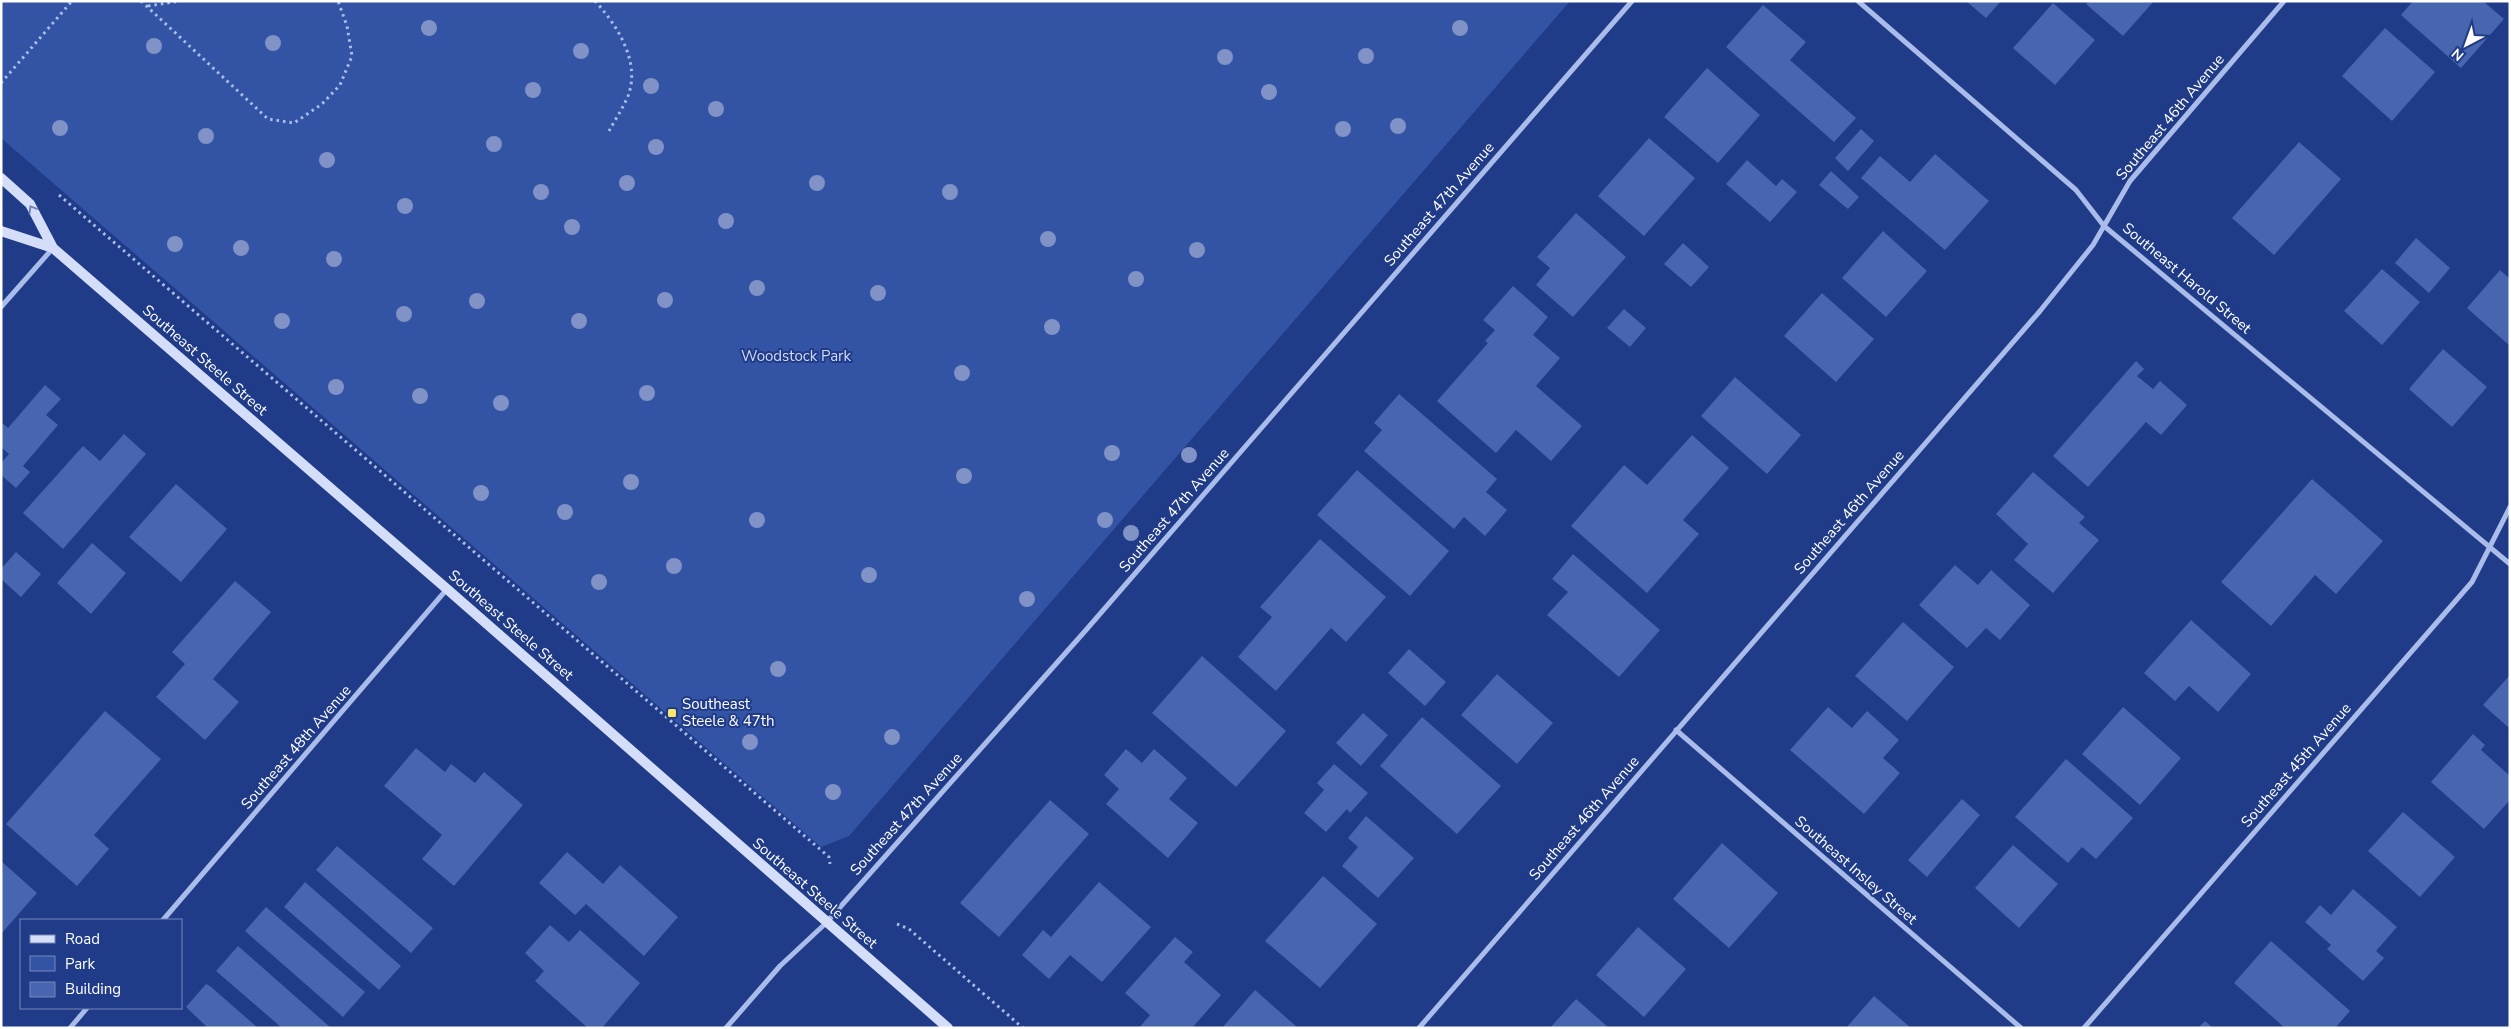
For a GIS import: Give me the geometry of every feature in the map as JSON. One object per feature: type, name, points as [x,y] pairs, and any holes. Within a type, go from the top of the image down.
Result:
[{"type":"street","name":"Southeast 47th Avenue","points":[[726,1028],[780,966],[826,923],[1086,630],[1632,1]]},
{"type":"street","name":"Southeast Harold Street","points":[[1858,1],[2076,190],[2104,226],[2510,564]]},
{"type":"street","name":"Southeast 46th Avenue","points":[[1419,1028],[2040,311],[2093,245],[2130,181],[2284,1]]},
{"type":"street","name":"Southeast Steele Street","points":[[1,178],[30,204],[53,248],[447,589],[948,1028]]},
{"type":"street","name":"Southeast Steele Street","points":[[1,231],[53,248]]},
{"type":"street","points":[[1,307],[53,248]]},
{"type":"street","name":"Southeast 45th Avenue","points":[[2084,1028],[2472,582],[2510,507]]},
{"type":"street","name":"Southeast 48th Avenue","points":[[164,919],[447,589]]},
{"type":"street","name":"Southeast Insley Street","points":[[1676,730],[2021,1028]]},
{"type":"street","points":[[70,1028],[86,1009]]},
{"type":"path","points":[[1,83],[72,1]]},
{"type":"path","points":[[141,1],[268,119],[294,123],[322,104],[340,85],[352,56],[347,26],[338,1]]},
{"type":"path","points":[[147,7],[180,1]]},
{"type":"path","points":[[595,1],[621,34],[631,65],[628,95],[609,131]]},
{"type":"path","points":[[54,191],[829,857],[830,864]]},
{"type":"path","points":[[897,924],[909,929],[1023,1028]]},
{"type":"green space","name":"Woodstock Park","points":[[1,1],[1570,1],[849,836],[821,847],[1,138]]},
{"type":"building","points":[[1966,1],[2001,1],[1986,18]]},
{"type":"building","points":[[2089,1],[2154,1],[2123,36],[2086,4]]},
{"type":"building","points":[[2413,1],[2483,1],[2504,19],[2461,68],[2401,15]]},
{"type":"building","points":[[2053,3],[2095,40],[2055,85],[2013,48]]},
{"type":"building","points":[[1763,5],[1806,42],[1790,60],[1856,118],[1834,142],[1726,47]]},
{"type":"building","points":[[2385,28],[2435,72],[2392,121],[2342,76]]},
{"type":"building","points":[[1707,68],[1760,115],[1718,163],[1664,117]]},
{"type":"building","points":[[1861,129],[1874,141],[1848,171],[1835,158]]},
{"type":"building","points":[[1649,138],[1695,178],[1644,236],[1598,196]]},
{"type":"building","points":[[2299,142],[2341,179],[2274,255],[2232,218]]},
{"type":"building","points":[[1935,154],[1989,201],[1945,250],[1861,178],[1880,156],[1910,182]]},
{"type":"building","points":[[1747,160],[1776,186],[1782,179],[1797,192],[1770,222],[1726,184]]},
{"type":"building","points":[[1831,171],[1859,197],[1848,209],[1819,185]]},
{"type":"building","points":[[1576,213],[1626,257],[1573,317],[1536,285],[1550,268],[1537,257]]},
{"type":"building","points":[[1883,231],[1927,271],[1886,317],[1842,278]]},
{"type":"building","points":[[2416,238],[2450,268],[2429,293],[2395,263]]},
{"type":"building","points":[[1683,243],[1709,267],[1691,287],[1664,264]]},
{"type":"building","points":[[2382,269],[2420,302],[2382,345],[2344,311]]},
{"type":"building","points":[[2500,270],[2510,279],[2510,346],[2467,308]]},
{"type":"building","points":[[1513,286],[1548,317],[1533,335],[1560,358],[1536,386],[1582,426],[1551,461],[1516,430],[1496,453],[1437,401],[1488,343],[1485,341],[1495,330],[1483,320]]},
{"type":"building","points":[[1822,293],[1874,339],[1836,382],[1784,336]]},
{"type":"building","points":[[1624,309],[1646,328],[1630,347],[1607,328]]},
{"type":"building","points":[[2443,349],[2487,387],[2452,427],[2409,389]]},
{"type":"building","points":[[2136,361],[2144,369],[2137,376],[2153,389],[2160,381],[2187,405],[2161,435],[2146,422],[2088,487],[2053,456]]},
{"type":"building","points":[[1735,377],[1801,435],[1767,474],[1701,416]]},
{"type":"building","points":[[45,385],[61,399],[46,415],[58,425],[23,466],[30,472],[16,488],[1,475],[1,463],[9,454],[1,447],[1,422],[8,428]]},
{"type":"building","points":[[1399,394],[1497,479],[1486,492],[1507,510],[1485,536],[1464,517],[1454,529],[1364,451],[1382,430],[1374,423]]},
{"type":"building","points":[[124,434],[146,454],[63,549],[23,513],[83,446],[100,461]]},
{"type":"building","points":[[1692,435],[1729,468],[1683,520],[1699,534],[1647,593],[1571,526],[1624,465],[1647,485]]},
{"type":"building","points":[[1357,470],[1449,551],[1410,596],[1317,515]]},
{"type":"building","points":[[2033,472],[2085,517],[2079,523],[2099,540],[2053,593],[2014,560],[2028,544],[1996,514]]},
{"type":"building","points":[[2312,479],[2383,541],[2336,594],[2315,575],[2271,626],[2221,582]]},
{"type":"building","points":[[176,484],[227,529],[181,582],[129,537]]},
{"type":"building","points":[[1320,539],[1386,597],[1346,642],[1331,628],[1276,691],[1238,657],[1272,617],[1260,607]]},
{"type":"building","points":[[92,543],[126,573],[91,614],[57,583]]},
{"type":"building","points":[[16,552],[41,574],[21,597],[1,579],[1,569]]},
{"type":"building","points":[[1573,554],[1660,630],[1619,677],[1547,615],[1568,592],[1552,579]]},
{"type":"building","points":[[1955,565],[1978,585],[1991,570],[2030,605],[2000,640],[1986,628],[1967,648],[1919,605]]},
{"type":"building","points":[[235,581],[271,612],[213,679],[239,702],[205,740],[156,697],[185,664],[172,652]]},
{"type":"building","points":[[2191,620],[2251,674],[2218,712],[2189,686],[2175,701],[2144,673]]},
{"type":"building","points":[[1903,622],[1954,667],[1907,721],[1855,676]]},
{"type":"building","points":[[1409,649],[1446,682],[1425,706],[1388,673]]},
{"type":"building","points":[[1202,656],[1286,731],[1236,787],[1152,713]]},
{"type":"building","points":[[1497,674],[1553,723],[1517,764],[1461,715]]},
{"type":"building","points":[[2510,675],[2510,726],[2508,727],[2483,705]]},
{"type":"building","points":[[1828,707],[1852,728],[1867,711],[1899,740],[1883,758],[1900,773],[1864,814],[1790,750]]},
{"type":"building","points":[[2123,707],[2181,758],[2140,805],[2082,754]]},
{"type":"building","points":[[105,711],[161,759],[94,835],[109,849],[77,886],[6,824]]},
{"type":"building","points":[[1363,713],[1388,735],[1361,766],[1336,743]]},
{"type":"building","points":[[1422,717],[1501,786],[1457,834],[1380,766]]},
{"type":"building","points":[[2473,734],[2485,745],[2481,750],[2510,776],[2510,800],[2484,829],[2431,782]]},
{"type":"building","points":[[416,748],[445,772],[451,764],[475,783],[484,772],[523,805],[454,886],[422,859],[442,835],[384,786]]},
{"type":"building","points":[[1126,749],[1142,763],[1154,749],[1187,778],[1169,799],[1198,823],[1168,858],[1106,804],[1119,789],[1104,775]]},
{"type":"building","points":[[2066,759],[2133,818],[2096,859],[2082,847],[2068,863],[2015,817]]},
{"type":"building","points":[[1334,764],[1368,793],[1350,813],[1347,809],[1326,832],[1304,813],[1324,790],[1317,783]]},
{"type":"building","points":[[1962,799],[1980,815],[1927,877],[1908,860]]},
{"type":"building","points":[[1050,800],[1089,834],[999,937],[960,903]]},
{"type":"building","points":[[2403,812],[2455,857],[2420,897],[2368,851]]},
{"type":"building","points":[[1366,816],[1414,858],[1378,898],[1342,866],[1358,847],[1348,838]]},
{"type":"building","points":[[1722,843],[1778,893],[1729,948],[1673,899]]},
{"type":"building","points":[[2013,845],[2058,884],[2019,928],[1975,888]]},
{"type":"building","points":[[337,846],[433,928],[411,953],[316,870]]},
{"type":"building","points":[[567,852],[603,884],[620,865],[678,917],[644,956],[586,904],[575,915],[539,883]]},
{"type":"building","points":[[1,861],[37,893],[1,934]]},
{"type":"building","points":[[1323,876],[1377,924],[1320,988],[1265,941]]},
{"type":"building","points":[[305,882],[401,966],[379,990],[284,907]]},
{"type":"building","points":[[1099,882],[1151,927],[1102,982],[1070,955],[1049,979],[1022,955],[1043,930],[1051,937]]},
{"type":"building","points":[[2353,889],[2397,927],[2376,951],[2384,958],[2363,981],[2327,949],[2331,945],[2305,922],[2320,905],[2331,915]]},
{"type":"building","points":[[266,907],[365,992],[343,1017],[245,931]]},
{"type":"building","points":[[550,925],[569,942],[580,930],[640,983],[602,1028],[588,1028],[535,981],[544,971],[525,953]]},
{"type":"building","points":[[1638,927],[1686,969],[1644,1017],[1596,975]]},
{"type":"building","points":[[1175,937],[1193,952],[1184,962],[1221,995],[1192,1028],[1139,1028],[1150,1015],[1125,993]]},
{"type":"building","points":[[2271,941],[2350,1011],[2335,1028],[2285,1028],[2234,983]]},
{"type":"building","points":[[238,946],[331,1028],[282,1028],[216,971]]},
{"type":"building","points":[[206,984],[258,1028],[208,1028],[186,1007]]},
{"type":"building","points":[[1255,990],[1298,1028],[1222,1028]]},
{"type":"building","points":[[1874,996],[1911,1028],[1846,1028]]},
{"type":"building","points":[[1576,999],[1609,1028],[1550,1028]]},
{"type":"building","points":[[2205,1021],[2213,1028],[2198,1028]]},
{"type":"place","name":"Southeast Steele & 47th","points":[[672,713]]}]
